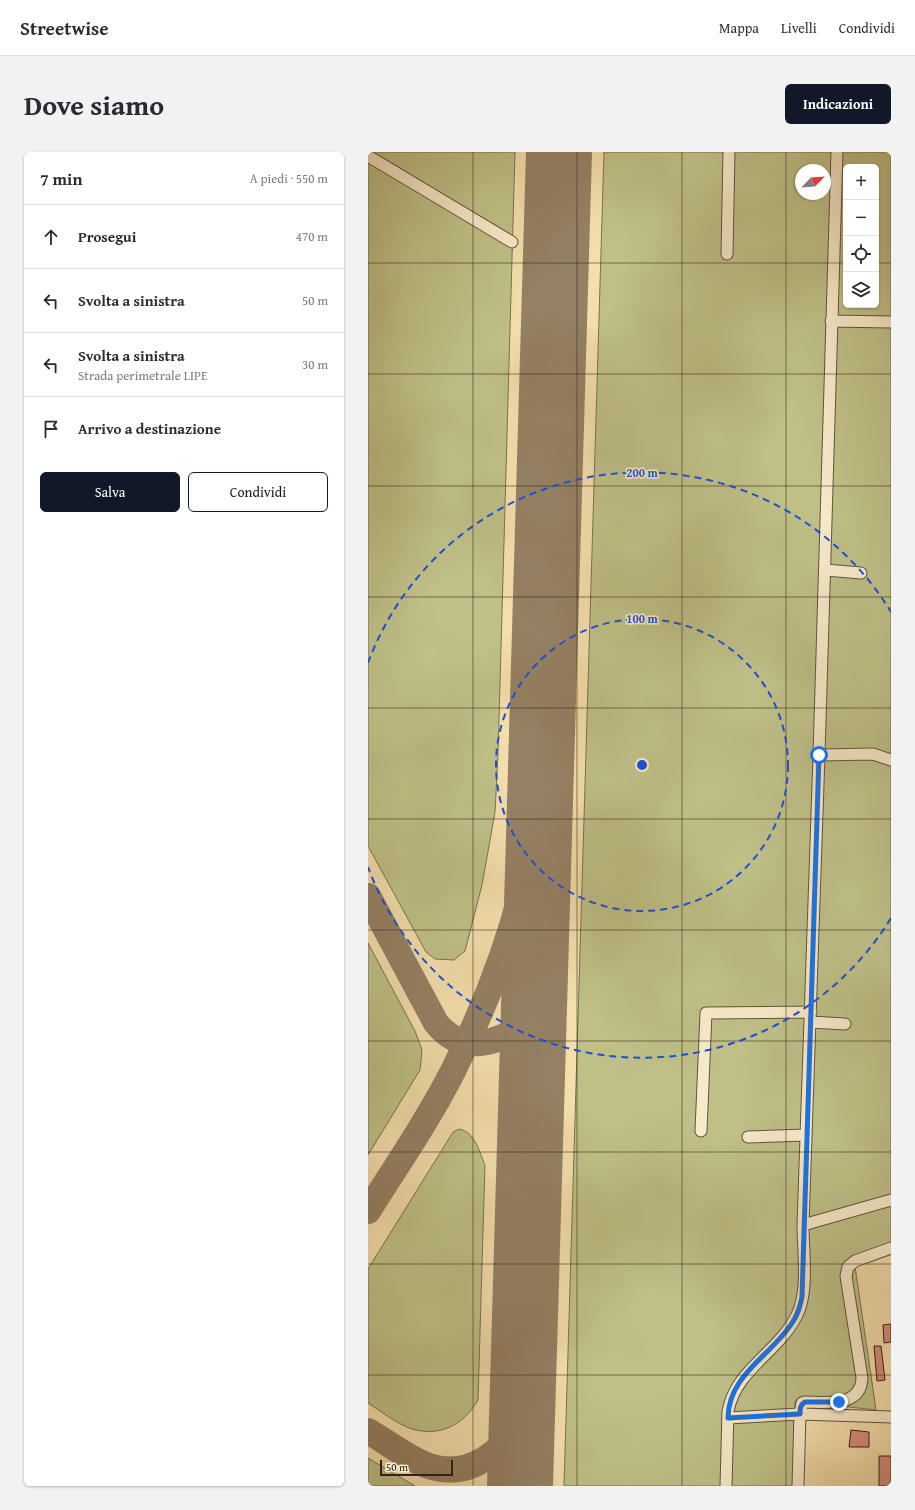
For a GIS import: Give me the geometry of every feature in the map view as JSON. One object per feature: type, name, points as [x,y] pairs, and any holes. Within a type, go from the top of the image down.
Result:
[{"type":"street","points":[[727,254],[729,152]]},
{"type":"street","points":[[726,1486],[728,1418],[730,1402],[743,1377],[792,1323],[797,1314],[802,1297],[803,1285],[806,1135],[837,152]]},
{"type":"street","points":[[368,156],[512,242]]},
{"type":"street","points":[[831,321],[891,322]]},
{"type":"street","points":[[825,570],[861,572]]},
{"type":"street","points":[[819,755],[873,754],[891,760]]},
{"type":"street","points":[[701,1131],[706,1013],[810,1017],[845,1024]]},
{"type":"street","points":[[748,1137],[806,1135]]},
{"type":"street","points":[[804,1225],[891,1200]]},
{"type":"street","points":[[798,1486],[800,1407],[802,1403],[846,1400],[856,1395],[862,1385],[846,1271],[848,1266],[855,1261],[891,1248]]},
{"type":"street","points":[[728,1418],[800,1414],[891,1416]]},
{"type":"green space","points":[[368,152],[515,152],[498,754],[495,812],[482,885],[465,951],[454,960],[435,959],[426,952],[368,846]]},
{"type":"green space","points":[[604,152],[891,152],[891,1253],[855,1266],[876,1410],[795,1401],[793,1486],[564,1486]]},
{"type":"green space","points":[[368,943],[415,1031],[422,1050],[420,1070],[368,1155]]},
{"type":"green space","points":[[459,1129],[469,1134],[473,1138],[485,1165],[478,1400],[467,1415],[452,1426],[435,1431],[416,1430],[404,1426],[368,1403],[368,1269],[453,1132]]},
{"type":"green space","points":[[368,1458],[415,1486],[368,1486]]},
{"type":"building","points":[[891,1324],[891,1342],[884,1343],[883,1325]]},
{"type":"building","points":[[874,1346],[881,1346],[885,1380],[877,1381]]},
{"type":"building","points":[[851,1430],[869,1432],[869,1447],[849,1447]]},
{"type":"building","points":[[879,1456],[891,1456],[891,1486],[879,1486]]},
{"type":"taxiway","points":[[368,1211],[433,1107],[464,1049],[483,1005],[501,960],[516,913],[530,855],[540,795]]},
{"type":"taxiway","points":[[368,896],[436,1023],[449,1035],[464,1042],[471,1043],[488,1042],[506,1036],[521,1022],[534,992]]},
{"type":"taxiway","points":[[368,1431],[408,1456],[424,1464],[432,1467],[459,1469],[484,1459],[505,1442],[519,1418],[522,1400]]},
{"type":"runway","points":[[520,1486],[559,152]]},
{"type":"route","points":[[819,755],[802,1297],[797,1314],[792,1323],[738,1384],[730,1402],[728,1418],[800,1414],[800,1407],[802,1403],[805,1402],[839,1402]]}]
